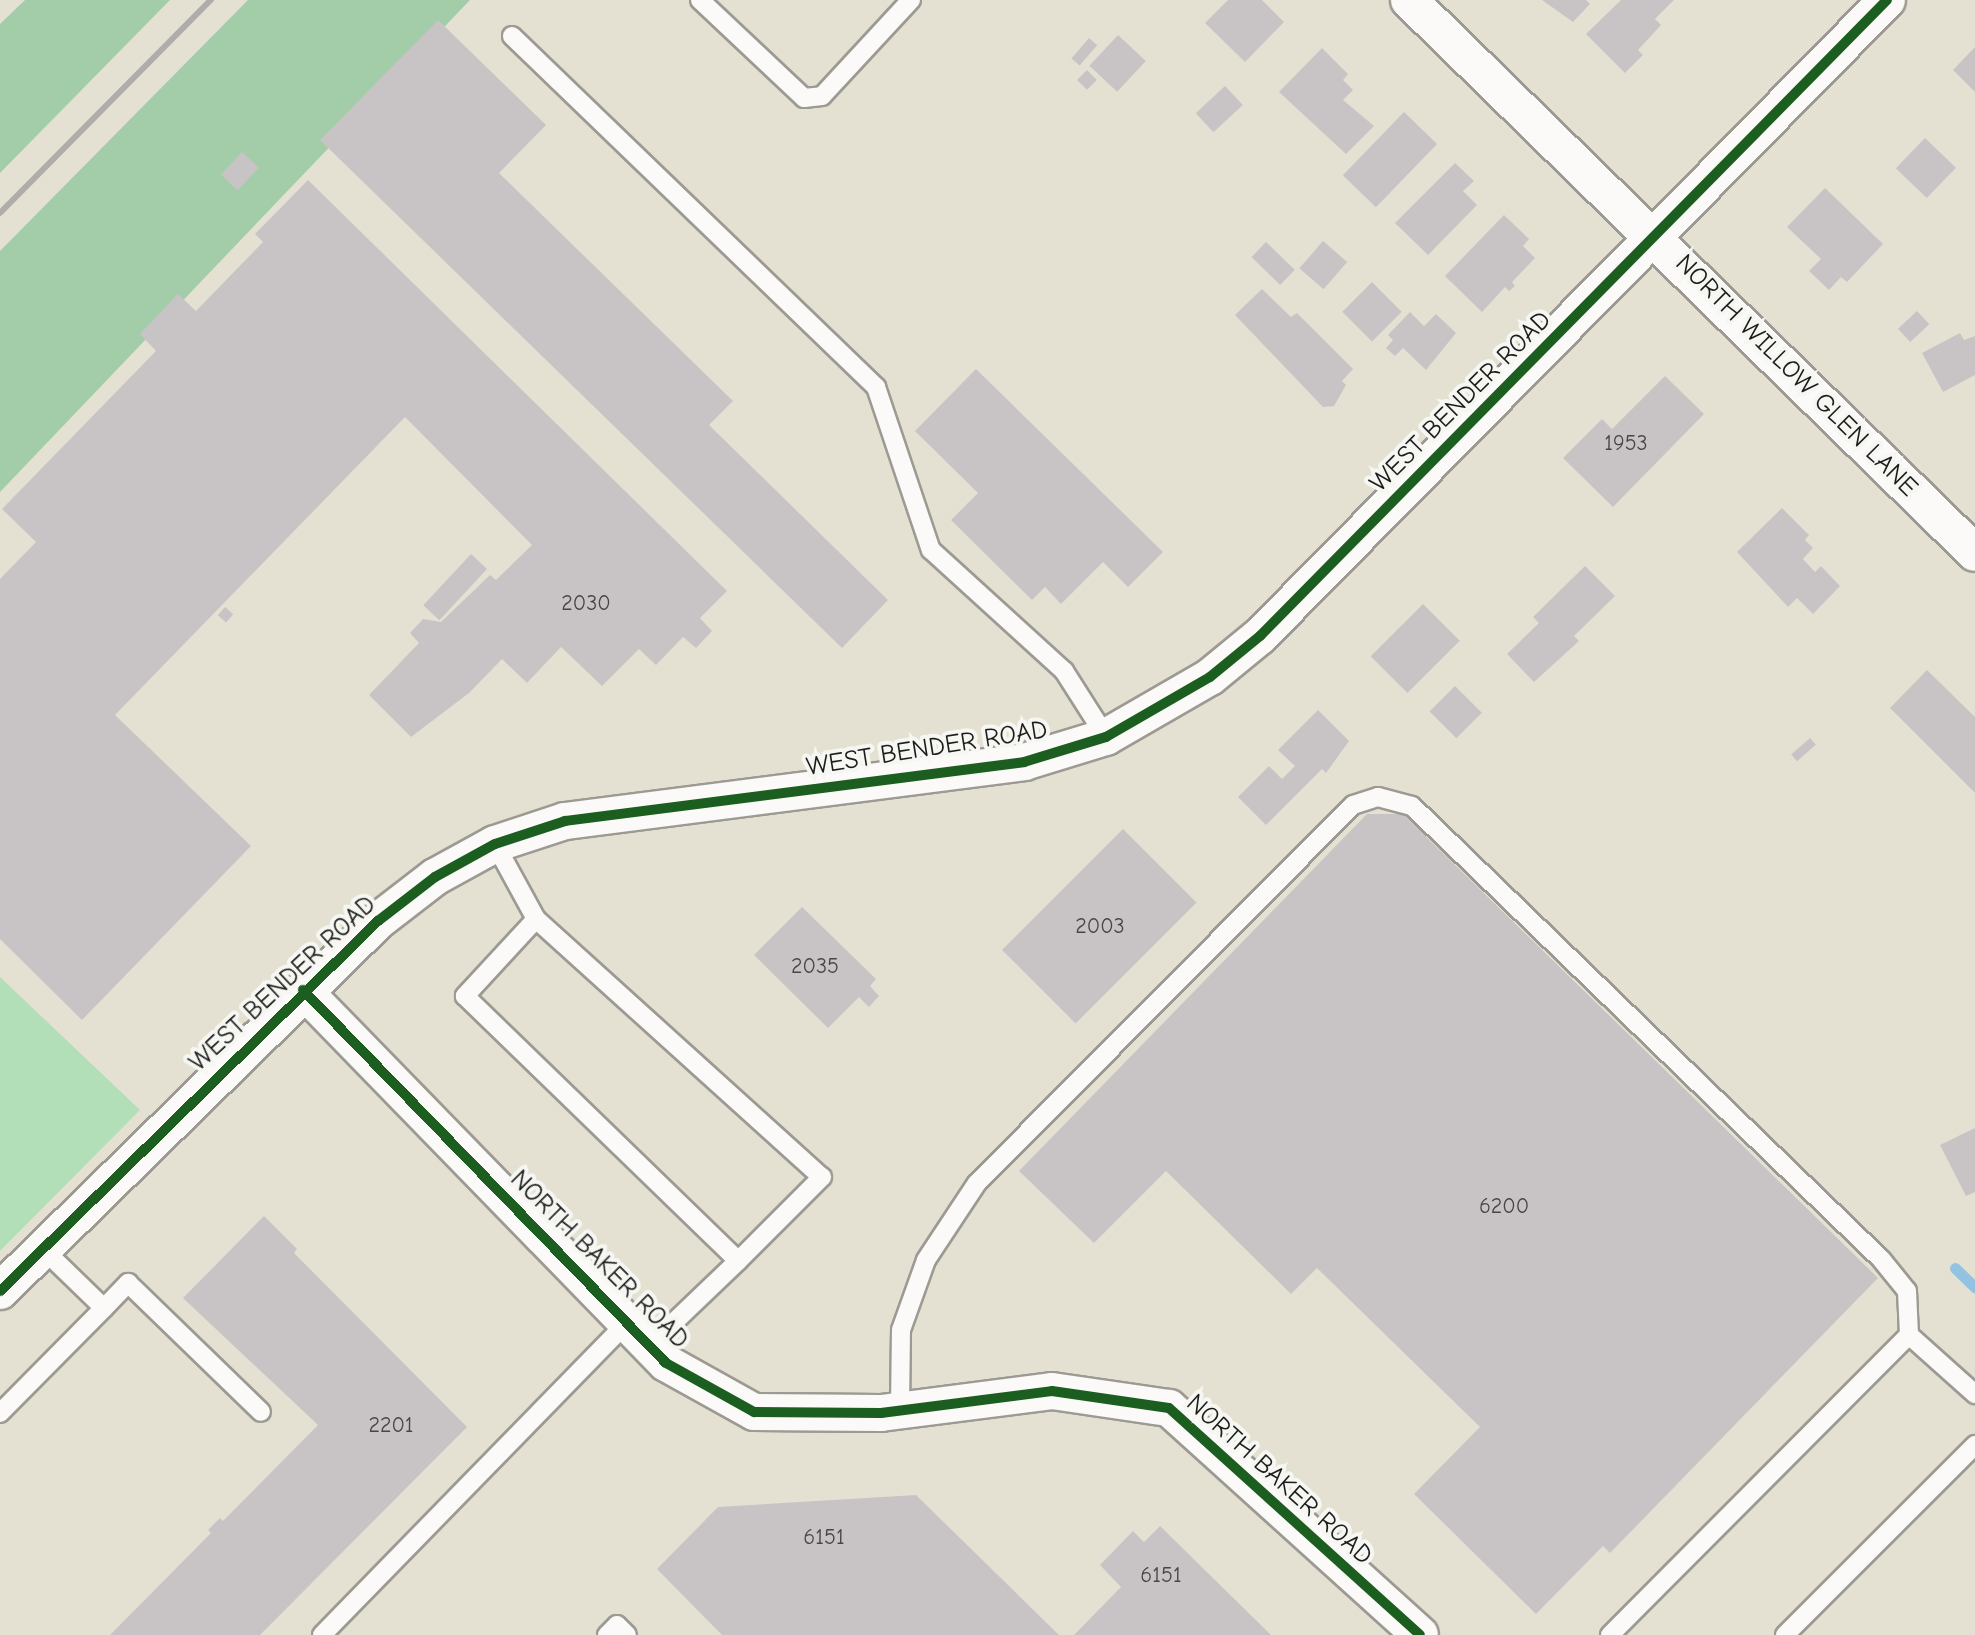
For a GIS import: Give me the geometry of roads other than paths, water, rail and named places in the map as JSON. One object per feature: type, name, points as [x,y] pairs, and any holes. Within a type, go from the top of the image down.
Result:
[{"type":"street","name":"NORTH WILLOW GLEN LANE","points":[[1409,0],[1975,553]]},
{"type":"street","name":"WEST BENDER ROAD","points":[[0,1291],[303,990],[435,877],[495,844],[565,821],[1024,762],[1106,737],[1198,685],[1260,636],[1887,0]]},
{"type":"street","name":"NORTH BAKER ROAD","points":[[303,990],[666,1363],[754,1412],[900,1410],[1052,1391],[1169,1408],[1420,1635]]},
{"type":"lane","points":[[700,0],[804,98],[822,96],[911,0]]},
{"type":"lane","points":[[512,36],[876,387],[931,550],[1064,671],[1106,737]]},
{"type":"lane","points":[[900,1410],[901,1330],[926,1260],[977,1183],[1353,805],[1378,797],[1412,806],[1881,1259],[1907,1291],[1909,1335],[1975,1394]]},
{"type":"lane","points":[[322,1635],[638,1335],[738,1261],[822,1177],[536,919],[495,844]]},
{"type":"lane","points":[[536,919],[465,996],[738,1261]]},
{"type":"lane","points":[[42,1248],[104,1308]]},
{"type":"lane","points":[[0,1413],[128,1283],[261,1412]]},
{"type":"lane","points":[[1610,1635],[1909,1335]]},
{"type":"lane","points":[[1785,1635],[1975,1445]]},
{"type":"lane","points":[[607,1635],[617,1625],[627,1635]]},
{"type":"waterway","points":[[1955,1268],[1975,1287]]},
{"type":"railway","points":[[0,213],[211,0]]}]
